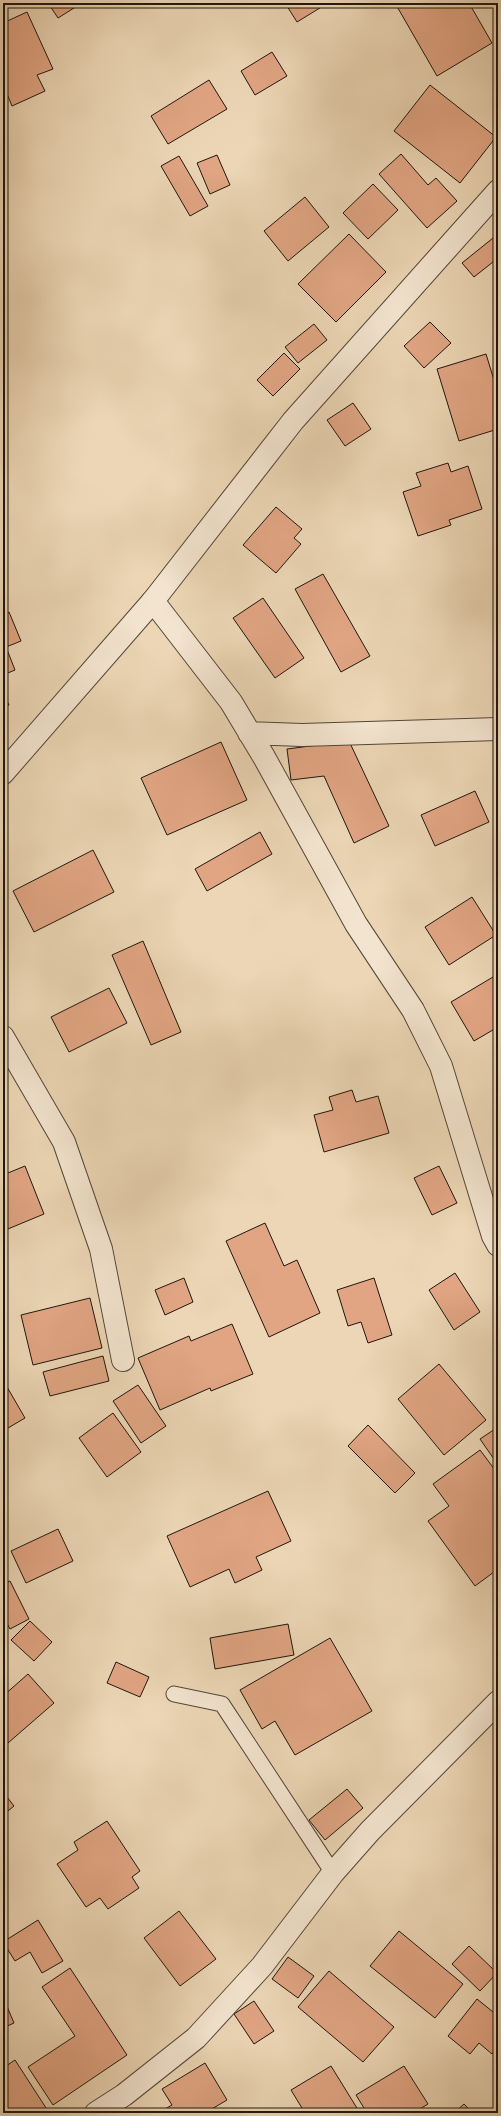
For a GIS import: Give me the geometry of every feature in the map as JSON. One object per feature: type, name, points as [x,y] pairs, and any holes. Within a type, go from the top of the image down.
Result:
[{"type":"street","points":[[3,773],[153,601],[293,421],[498,191]]},
{"type":"street","points":[[153,601],[230,702],[249,733],[356,924],[413,1010],[441,1066],[493,1236],[498,1245]]},
{"type":"street","points":[[249,733],[302,735],[498,729]]},
{"type":"street","points":[[3,1037],[64,1142],[101,1249],[123,1360]]},
{"type":"street","points":[[96,2113],[124,2095],[196,2038],[262,1966],[333,1874],[370,1831],[498,1702]]},
{"type":"lane","points":[[174,1694],[222,1704],[333,1874]]},
{"type":"building","points":[[48,3],[82,3],[58,18]]},
{"type":"building","points":[[285,3],[328,3],[297,22]]},
{"type":"building","points":[[395,3],[469,3],[492,43],[437,76]]},
{"type":"building","points":[[27,12],[53,69],[37,75],[45,91],[12,106],[5,89],[3,90],[3,23]]},
{"type":"building","points":[[272,52],[287,76],[255,95],[241,71]]},
{"type":"building","points":[[209,80],[227,109],[168,144],[151,116]]},
{"type":"building","points":[[430,85],[496,137],[460,183],[394,131]]},
{"type":"building","points":[[401,154],[428,185],[436,178],[457,201],[427,228],[379,174]]},
{"type":"building","points":[[217,155],[230,185],[210,194],[197,163]]},
{"type":"building","points":[[179,156],[208,206],[190,216],[161,166]]},
{"type":"building","points":[[373,184],[398,210],[368,239],[343,213]]},
{"type":"building","points":[[305,197],[329,227],[288,261],[264,231]]},
{"type":"building","points":[[349,234],[386,272],[336,322],[298,284]]},
{"type":"building","points":[[498,234],[498,258],[474,277],[462,263]]},
{"type":"building","points":[[430,322],[451,343],[424,368],[404,346]]},
{"type":"building","points":[[314,324],[327,340],[298,363],[285,347]]},
{"type":"building","points":[[284,353],[300,369],[273,396],[257,380]]},
{"type":"building","points":[[486,354],[498,393],[498,429],[459,441],[437,369]]},
{"type":"building","points":[[353,403],[371,429],[345,446],[327,420]]},
{"type":"building","points":[[448,463],[451,472],[468,466],[482,509],[449,520],[451,525],[418,536],[403,492],[421,486],[416,473]]},
{"type":"building","points":[[276,507],[302,529],[294,538],[301,544],[276,573],[243,545]]},
{"type":"building","points":[[323,574],[370,656],[341,672],[295,589]]},
{"type":"building","points":[[263,598],[304,658],[275,678],[233,618]]},
{"type":"building","points":[[9,612],[21,641],[6,647],[15,670],[3,675],[3,615]]},
{"type":"building","points":[[3,692],[9,705],[3,707]]},
{"type":"building","points":[[349,741],[389,826],[354,843],[324,776],[291,780],[287,749]]},
{"type":"building","points":[[221,742],[247,800],[167,835],[141,778]]},
{"type":"building","points":[[475,791],[489,822],[435,846],[421,815]]},
{"type":"building","points":[[260,832],[272,854],[207,891],[195,869]]},
{"type":"building","points":[[93,850],[114,892],[34,932],[13,891]]},
{"type":"building","points":[[472,897],[496,935],[449,965],[425,927]]},
{"type":"building","points":[[143,941],[181,1032],[151,1045],[112,955]]},
{"type":"building","points":[[498,974],[498,1027],[474,1041],[451,1002]]},
{"type":"building","points":[[109,988],[127,1023],[69,1052],[51,1017]]},
{"type":"building","points":[[352,1090],[356,1102],[378,1096],[389,1133],[324,1152],[314,1115],[333,1110],[329,1097]]},
{"type":"building","points":[[25,1166],[44,1214],[3,1231],[3,1175]]},
{"type":"building","points":[[439,1166],[457,1203],[432,1215],[414,1178]]},
{"type":"building","points":[[265,1223],[284,1266],[297,1260],[320,1313],[269,1337],[226,1241]]},
{"type":"building","points":[[455,1273],[480,1312],[454,1330],[429,1290]]},
{"type":"building","points":[[184,1278],[193,1302],[165,1315],[155,1290]]},
{"type":"building","points":[[374,1278],[392,1335],[368,1343],[361,1322],[348,1326],[337,1290]]},
{"type":"building","points":[[90,1298],[102,1348],[33,1365],[21,1315]]},
{"type":"building","points":[[232,1324],[253,1374],[211,1391],[210,1388],[160,1410],[138,1358],[189,1336],[191,1341]]},
{"type":"building","points":[[103,1356],[109,1381],[50,1396],[43,1372]]},
{"type":"building","points":[[439,1364],[486,1420],[444,1455],[398,1399]]},
{"type":"building","points":[[3,1380],[25,1418],[3,1431]]},
{"type":"building","points":[[138,1385],[166,1426],[141,1443],[113,1401]]},
{"type":"building","points":[[113,1413],[141,1452],[107,1477],[79,1438]]},
{"type":"building","points":[[368,1425],[415,1473],[395,1493],[348,1446]]},
{"type":"building","points":[[498,1427],[498,1465],[480,1439]]},
{"type":"building","points":[[480,1450],[498,1474],[498,1569],[475,1586],[428,1521],[449,1506],[433,1484]]},
{"type":"building","points":[[268,1491],[291,1541],[256,1557],[262,1570],[235,1583],[229,1569],[190,1587],[167,1536]]},
{"type":"building","points":[[58,1529],[73,1561],[26,1583],[11,1551]]},
{"type":"building","points":[[10,1581],[29,1619],[10,1629],[3,1616],[3,1584]]},
{"type":"building","points":[[30,1621],[52,1642],[34,1661],[11,1640]]},
{"type":"building","points":[[288,1624],[294,1655],[215,1669],[210,1638]]},
{"type":"building","points":[[330,1638],[372,1711],[295,1755],[275,1721],[262,1729],[240,1690]]},
{"type":"building","points":[[116,1662],[149,1677],[140,1697],[107,1683]]},
{"type":"building","points":[[28,1674],[54,1703],[8,1743],[3,1737],[3,1696]]},
{"type":"building","points":[[347,1789],[363,1808],[325,1840],[309,1820]]},
{"type":"building","points":[[3,1792],[14,1806],[3,1815]]},
{"type":"building","points":[[107,1821],[140,1871],[132,1877],[139,1888],[108,1909],[100,1898],[86,1907],[57,1864],[78,1850],[74,1842]]},
{"type":"building","points":[[179,1911],[216,1959],[180,1986],[144,1938]]},
{"type":"building","points":[[38,1920],[63,1961],[42,1973],[30,1952],[15,1961],[3,1942]]},
{"type":"building","points":[[399,1931],[463,1984],[435,2018],[370,1966]]},
{"type":"building","points":[[469,1946],[497,1973],[480,1991],[452,1964]]},
{"type":"building","points":[[288,1957],[314,1976],[298,1998],[272,1979]]},
{"type":"building","points":[[70,1968],[127,2055],[53,2105],[28,2067],[75,2036],[42,1987]]},
{"type":"building","points":[[329,1971],[394,2027],[363,2062],[298,2007]]},
{"type":"building","points":[[3,1997],[14,2023],[3,2028]]},
{"type":"building","points":[[477,1999],[498,2016],[498,2046],[492,2054],[479,2043],[470,2054],[448,2036]]},
{"type":"building","points":[[254,2001],[274,2031],[254,2044],[234,2014]]},
{"type":"building","points":[[15,2060],[48,2111],[45,2113],[3,2113],[3,2068]]},
{"type":"building","points":[[205,2063],[227,2100],[205,2113],[158,2113],[172,2105],[162,2089]]},
{"type":"building","points":[[331,2066],[360,2113],[305,2113],[291,2090]]},
{"type":"building","points":[[404,2066],[428,2104],[413,2113],[367,2113],[356,2095]]},
{"type":"building","points":[[464,2104],[473,2113],[454,2113]]}]
